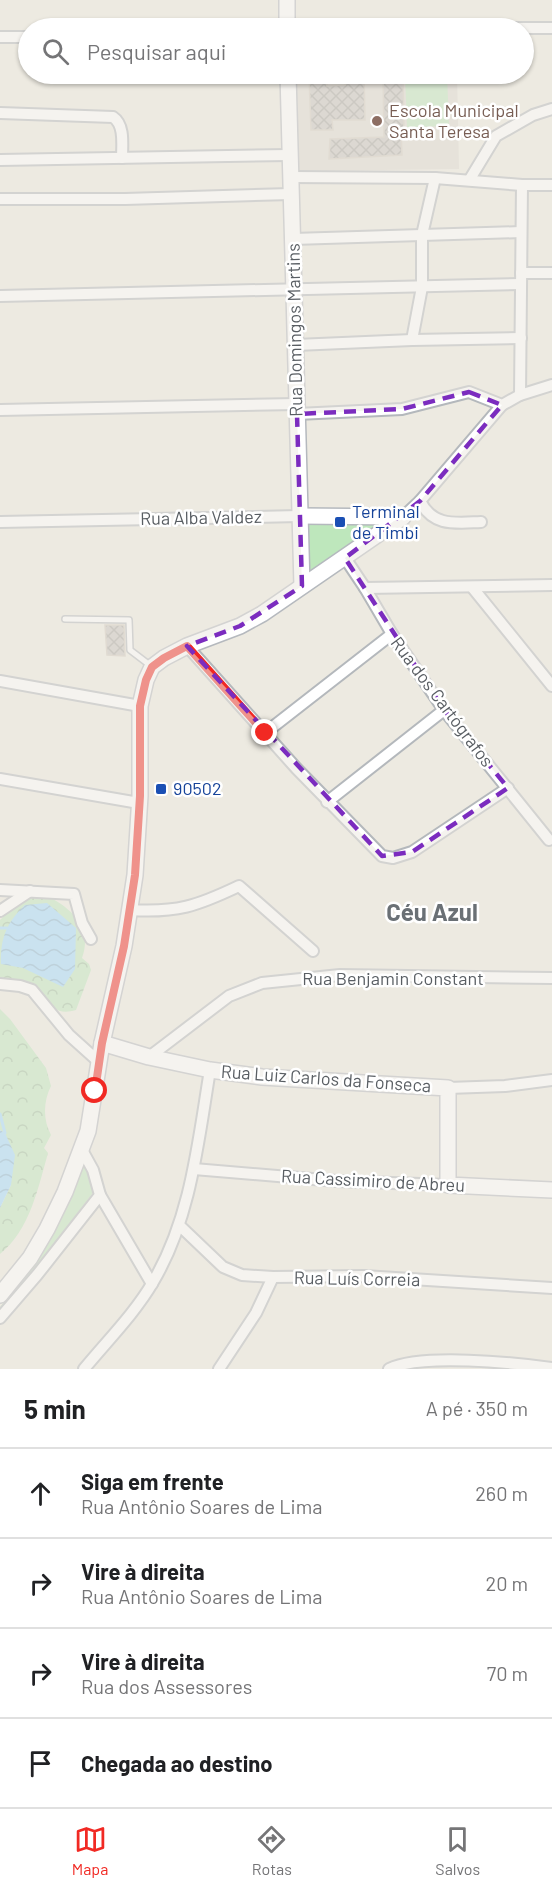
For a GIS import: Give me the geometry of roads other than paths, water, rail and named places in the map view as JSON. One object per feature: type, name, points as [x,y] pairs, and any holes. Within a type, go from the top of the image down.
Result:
[{"type":"street","points":[[287,0],[287,18]]},
{"type":"street","points":[[534,28],[552,28]]},
{"type":"street","points":[[0,37],[18,37]]},
{"type":"street","name":"Rua Domingos Martins","points":[[288,84],[302,586]]},
{"type":"street","points":[[470,179],[496,136],[533,115],[552,109]]},
{"type":"street","points":[[0,113],[113,117],[119,122],[121,128],[122,158]]},
{"type":"street","points":[[0,160],[289,155]]},
{"type":"street","points":[[290,177],[470,179],[522,185],[552,185]]},
{"type":"street","points":[[412,340],[422,287],[422,235],[435,178]]},
{"type":"street","points":[[520,395],[522,185]]},
{"type":"street","points":[[0,199],[125,199],[291,194]]},
{"type":"street","points":[[293,239],[521,232]]},
{"type":"street","points":[[0,296],[422,287],[521,279],[552,273]]},
{"type":"street","points":[[296,345],[521,338]]},
{"type":"street","points":[[0,1295],[30,1258],[47,1229],[82,1150],[92,1111],[102,1043],[130,910],[135,875],[139,803],[140,706],[146,680],[152,667],[187,646],[240,627],[345,558],[403,517],[420,501],[502,405],[520,395],[552,385]]},
{"type":"street","points":[[0,410],[402,409],[469,392],[502,405]]},
{"type":"street","points":[[420,501],[432,518],[460,523],[481,522]]},
{"type":"street","name":"Rua Alba Valdez","points":[[0,522],[300,516],[403,517]]},
{"type":"street","name":"Rua dos Cartógrafos","points":[[345,558],[392,634],[444,710],[549,840]]},
{"type":"street","points":[[365,588],[552,585]]},
{"type":"street","points":[[472,587],[552,686]]},
{"type":"street","points":[[265,733],[392,634]]},
{"type":"street","points":[[187,646],[327,802],[382,856],[393,858],[412,852],[508,788]]},
{"type":"street","points":[[0,681],[140,706]]},
{"type":"street","points":[[327,802],[444,710]]},
{"type":"street","points":[[0,779],[139,803]]},
{"type":"street","points":[[130,910],[159,912],[187,907],[239,886],[314,951]]},
{"type":"street","points":[[0,890],[74,894],[82,922],[90,939]]},
{"type":"street","points":[[0,911],[30,891]]},
{"type":"street","name":"Rua Benjamin Constant","points":[[149,1057],[229,996],[262,983],[340,975],[552,978]]},
{"type":"street","points":[[0,984],[32,990],[69,1035],[99,1062]]},
{"type":"street","name":"Rua Luiz Carlos da Fonseca","points":[[102,1043],[149,1057],[210,1070],[262,1077],[448,1088],[505,1086],[552,1080]]},
{"type":"street","points":[[84,1369],[152,1284],[180,1226],[194,1169],[210,1070]]},
{"type":"street","points":[[448,1088],[448,1185]]},
{"type":"street","points":[[82,1150],[93,1170],[100,1195],[152,1284]]},
{"type":"street","name":"Rua Cassimiro de Abreu","points":[[194,1169],[336,1181],[552,1190]]},
{"type":"street","points":[[0,1318],[100,1195]]},
{"type":"street","name":"Rua Luís Correia","points":[[180,1226],[223,1267],[242,1275],[364,1276],[552,1288]]},
{"type":"street","points":[[219,1369],[256,1313],[273,1277]]},
{"type":"street","points":[[389,1369],[397,1365],[514,1364],[552,1368]]},
{"type":"lane","points":[[65,619],[129,620],[130,650],[152,667]]},
{"type":"water","points":[[47,903],[76,928],[75,969],[63,987],[23,968],[1,964],[3,938],[9,924],[25,905]]},
{"type":"water","points":[[0,1130],[5,1133],[15,1155],[11,1185],[0,1208]]},
{"type":"waterway","points":[[0,928],[7,928]]},
{"type":"waterway","points":[[0,1114],[5,1133]]},
{"type":"place","name":"Escola Municipal Santa Teresa","points":[[377,121]]},
{"type":"place","name":"Terminal de Timbi","points":[[340,522]]},
{"type":"place","name":"90502","points":[[161,789]]},
{"type":"district","name":"Céu Azul","points":[[432,913]]}]
